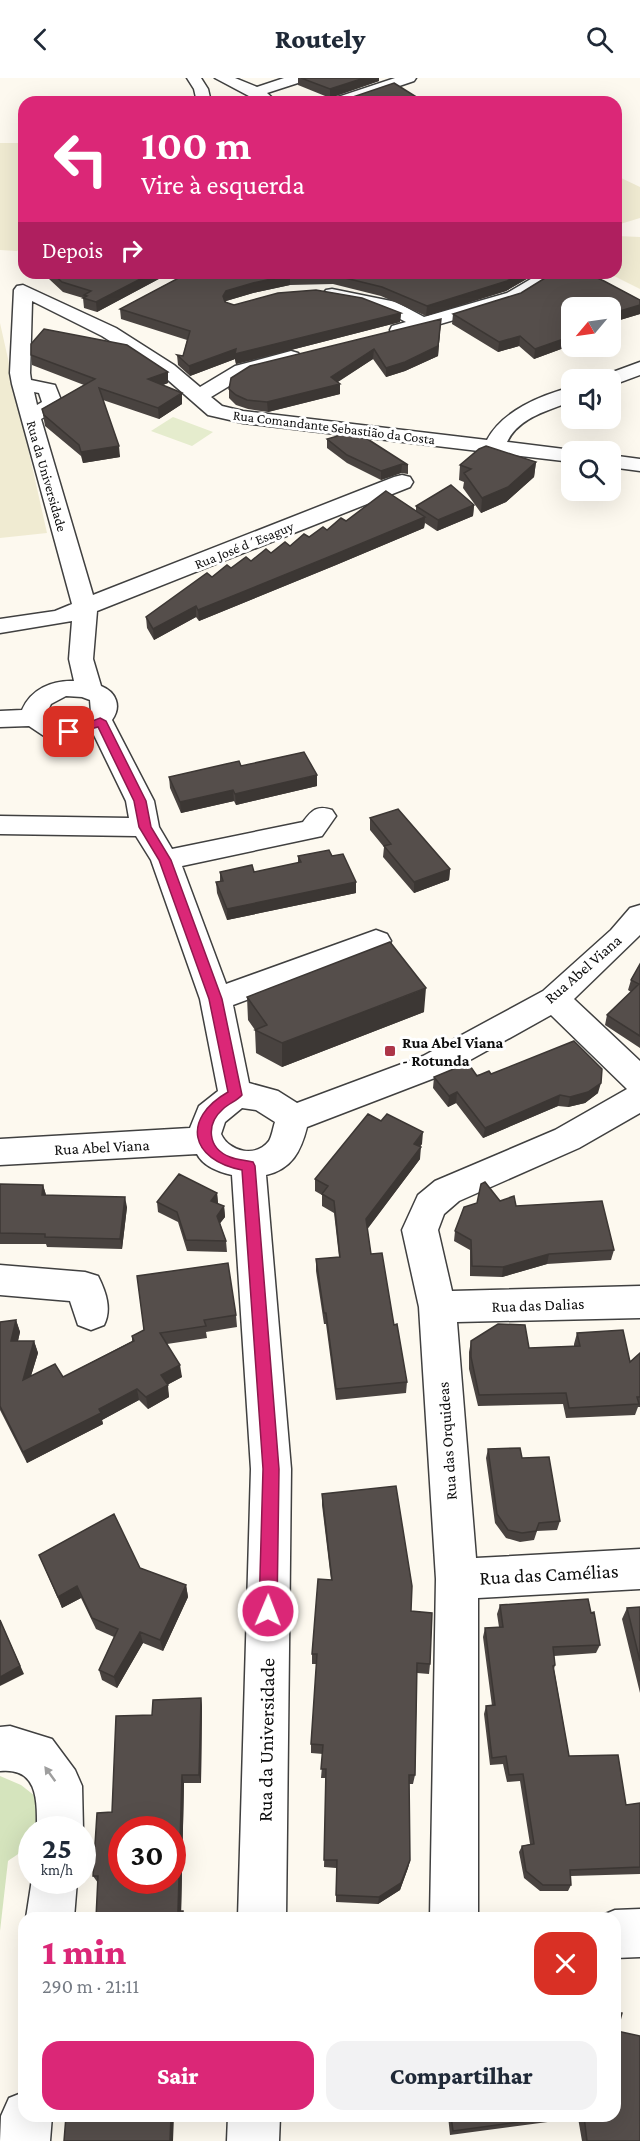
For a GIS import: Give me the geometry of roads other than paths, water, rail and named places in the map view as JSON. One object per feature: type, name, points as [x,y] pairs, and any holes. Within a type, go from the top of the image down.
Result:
[{"type":"street","points":[[194,78],[203,96]]},
{"type":"street","points":[[222,78],[262,96]]},
{"type":"street","points":[[256,92],[299,78]]},
{"type":"street","points":[[355,96],[409,78]]},
{"type":"street","points":[[23,290],[32,279]]},
{"type":"street","points":[[378,335],[424,324],[513,297],[544,279]]},
{"type":"street","name":"Rua Comandante Sebastião da Costa","points":[[23,290],[89,322],[167,369],[215,411],[243,417],[561,455]]},
{"type":"street","name":"Rua da Universidade","points":[[23,290],[20,373],[22,384],[85,608],[77,689],[104,700],[107,706],[90,726]]},
{"type":"street","points":[[310,292],[345,296],[389,306],[424,324]]},
{"type":"street","points":[[22,331],[48,323],[89,322],[112,314]]},
{"type":"street","points":[[197,397],[242,370],[310,352]]},
{"type":"street","points":[[621,375],[640,368]]},
{"type":"street","points":[[494,447],[503,429],[518,416],[561,398]]},
{"type":"street","points":[[621,462],[640,465]]},
{"type":"street","name":"Rua José d´Esaguy","points":[[0,626],[60,617],[402,482]]},
{"type":"street","points":[[77,689],[46,695],[39,700],[34,712],[35,718],[40,724],[58,731],[90,726],[122,763],[140,801],[145,827],[165,860],[216,999],[235,1095]]},
{"type":"street","points":[[0,718],[35,718]]},
{"type":"street","points":[[165,860],[312,829],[322,816]]},
{"type":"street","points":[[0,825],[145,827]]},
{"type":"street","name":"Rua Abel Viana","points":[[291,1119],[434,1065],[554,999],[622,937],[640,915]]},
{"type":"street","points":[[216,999],[376,941]]},
{"type":"street","points":[[554,999],[640,1081]]},
{"type":"street","points":[[235,1095],[266,1098],[279,1106],[291,1119],[291,1134],[284,1151],[269,1161],[248,1166],[227,1162],[213,1153],[204,1140],[203,1126],[210,1113],[220,1103],[235,1095]]},
{"type":"street","name":"Rua das Orquideas","points":[[454,1912],[457,1579],[437,1307],[420,1230],[430,1205],[447,1191],[567,1139],[640,1097]]},
{"type":"street","name":"Rua Abel Viana","points":[[0,1152],[204,1140]]},
{"type":"street","name":"Rua da Universidade","points":[[248,1166],[271,1469],[262,1912]]},
{"type":"street","points":[[0,1280],[86,1287],[91,1314]]},
{"type":"street","name":"Rua das Dalias","points":[[437,1307],[640,1302]]},
{"type":"street","name":"Rua das Camélias","points":[[457,1579],[640,1569]]},
{"type":"street","points":[[0,1749],[10,1748],[36,1755],[59,1786],[60,1816]]},
{"type":"street","points":[[51,1912],[53,1894]]},
{"type":"street","points":[[621,1934],[640,1933]]},
{"type":"street","points":[[24,2141],[26,2122]]},
{"type":"street","points":[[253,2141],[254,2122]]},
{"type":"place","name":"Rua Abel Viana - Rotunda","points":[[390,1051]]}]
